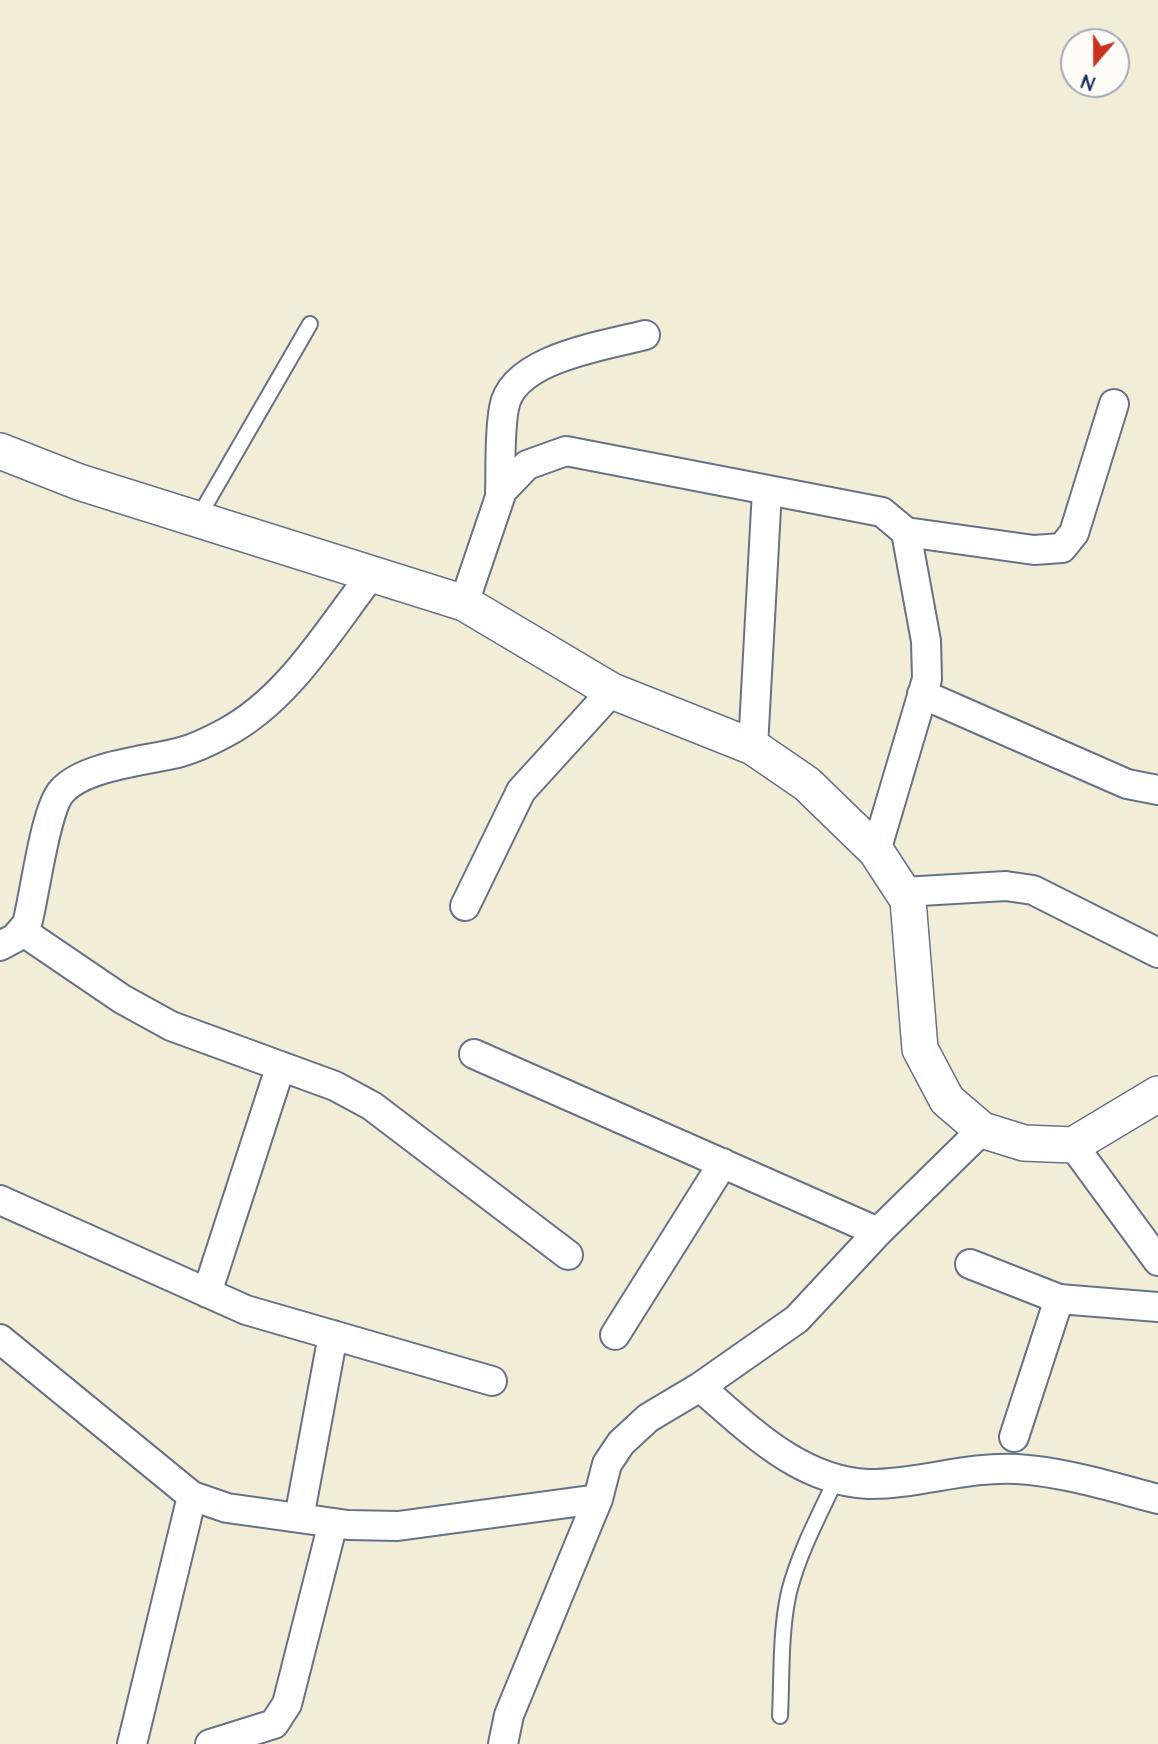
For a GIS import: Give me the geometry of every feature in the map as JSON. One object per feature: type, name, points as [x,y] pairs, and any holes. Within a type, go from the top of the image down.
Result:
[{"type":"street","points":[[464,603],[500,495],[504,406],[525,374],[543,364],[645,335]]},
{"type":"street","points":[[500,495],[527,465],[566,451],[882,512],[906,531],[1034,550],[1062,548],[1074,533],[1114,404]]},
{"type":"street","points":[[0,451],[79,482],[464,603],[612,691],[753,747],[807,783],[876,851],[908,900],[920,1049],[947,1100],[982,1130],[1024,1143],[1073,1146],[1158,1094]]},
{"type":"street","points":[[753,747],[767,490]]},
{"type":"street","points":[[876,851],[927,679],[926,641],[906,531]]},
{"type":"street","points":[[372,574],[285,687],[226,733],[184,751],[76,779],[60,792],[51,810],[37,888],[11,938],[171,1026],[335,1086],[372,1106],[568,1255]]},
{"type":"street","points":[[465,906],[521,791],[612,691]]},
{"type":"street","points":[[922,694],[1127,784],[1158,790]]},
{"type":"street","points":[[903,892],[1006,886],[1033,890],[1158,953]]},
{"type":"street","points":[[474,1054],[878,1232]]},
{"type":"street","points":[[207,1293],[280,1068]]},
{"type":"street","points":[[503,1744],[509,1715],[598,1499],[607,1464],[621,1443],[648,1418],[701,1387],[797,1319],[878,1232],[982,1130]]},
{"type":"street","points":[[1073,1146],[1158,1261]]},
{"type":"street","points":[[615,1335],[723,1163]]},
{"type":"street","points":[[0,1200],[246,1310],[492,1381]]},
{"type":"street","points":[[970,1264],[1059,1298],[1158,1307]]},
{"type":"street","points":[[1014,1437],[1059,1298]]},
{"type":"street","points":[[299,1518],[333,1335]]},
{"type":"street","points":[[0,1339],[192,1496],[227,1508],[333,1522],[398,1526],[598,1499]]},
{"type":"street","points":[[701,1387],[771,1448],[811,1471],[868,1483],[1015,1468],[1052,1473],[1158,1499]]},
{"type":"street","points":[[132,1744],[192,1496]]},
{"type":"street","points":[[210,1744],[274,1724],[287,1704],[333,1522]]},
{"type":"lane","points":[[197,519],[310,324]]},
{"type":"lane","points":[[780,1716],[784,1620],[789,1592],[837,1477]]}]
